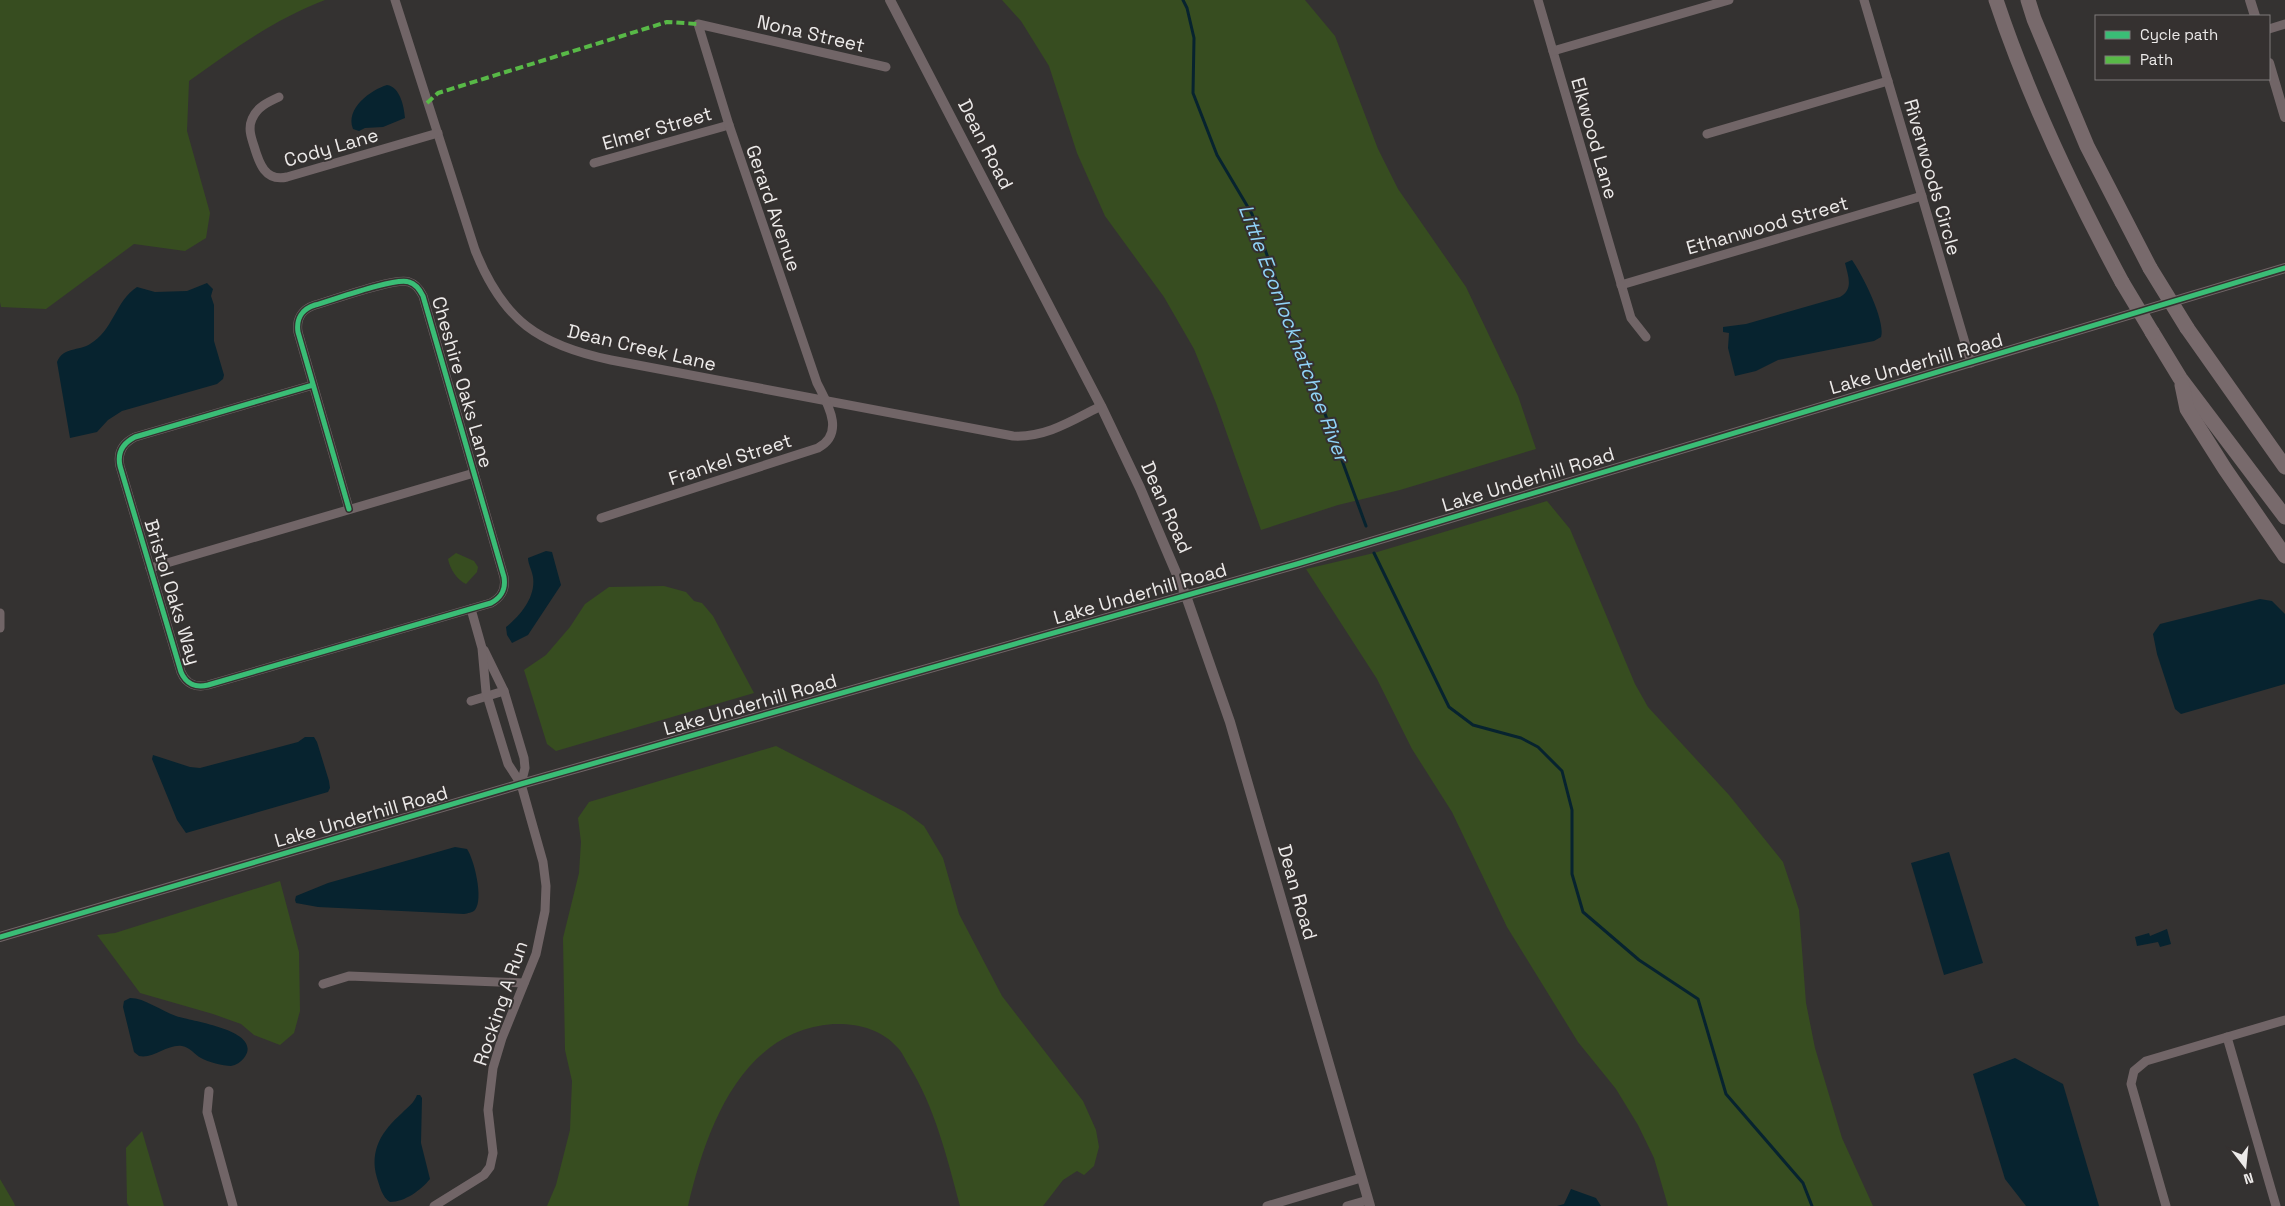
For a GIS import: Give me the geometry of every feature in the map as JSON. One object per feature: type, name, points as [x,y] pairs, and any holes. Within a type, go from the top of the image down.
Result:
[{"type":"highway","points":[[1996,0],[2034,103],[2066,176],[2122,282],[2180,378],[2285,517]]},
{"type":"highway","points":[[2028,0],[2087,146],[2150,268],[2186,328],[2285,467]]},
{"type":"highway","points":[[2180,378],[2187,409],[2225,469],[2285,556]]},
{"type":"street","name":"Dean Creek Lane","points":[[394,0],[475,250],[486,275],[506,306],[537,334],[563,348],[592,356],[1021,437],[1044,434],[1101,406]]},
{"type":"street","name":"Dean Road","points":[[890,0],[1101,406],[1140,488],[1186,596],[1230,722],[1369,1203]]},
{"type":"street","name":"Elkwood Lane","points":[[1538,0],[1632,320],[1646,337]]},
{"type":"street","points":[[1553,51],[1729,0]]},
{"type":"street","name":"Riverwoods Circle","points":[[1864,0],[1971,363]]},
{"type":"street","points":[[2250,0],[2255,15]]},
{"type":"street","name":"Nona Street","points":[[698,24],[886,67]]},
{"type":"street","name":"Gerard Avenue","points":[[698,24],[729,125],[817,383],[826,401]]},
{"type":"street","points":[[2270,29],[2285,24]]},
{"type":"street","points":[[2270,66],[2285,118]]},
{"type":"street","points":[[1707,134],[1888,81]]},
{"type":"street","name":"Cody Lane","points":[[279,97],[259,109],[252,118],[250,128],[261,167],[269,174],[278,178],[438,133]]},
{"type":"street","name":"Elmer Street","points":[[594,163],[729,125]]},
{"type":"street","name":"Ethanwood Street","points":[[1621,285],[1922,196]]},
{"type":"street","name":"Lake Underhill Road","points":[[0,937],[521,784],[1186,596],[2285,268]]},
{"type":"street","name":"Cheshire Oaks Lane","points":[[349,510],[297,328],[298,319],[303,312],[315,305],[395,281],[404,281],[413,284],[422,296],[504,577],[505,586],[497,600],[471,609]]},
{"type":"street","name":"Bristol Oaks Way","points":[[313,386],[136,437],[124,445],[119,456],[120,466],[182,675],[190,683],[200,686],[471,609]]},
{"type":"street","name":"Frankel Street","points":[[600,518],[818,448],[828,439],[833,424],[833,416],[826,401]]},
{"type":"street","points":[[150,568],[474,473]]},
{"type":"street","name":"Rocking A Run","points":[[434,1206],[484,1175],[490,1167],[493,1153],[488,1110],[491,1078],[500,1046],[542,933],[546,891],[543,862],[521,784],[508,764],[488,696],[482,648],[471,609]]},
{"type":"street","points":[[0,613],[0,628]]},
{"type":"street","name":"Rocking A Run","points":[[482,648],[504,691],[525,762],[521,784]]},
{"type":"street","points":[[471,701],[504,691]]},
{"type":"street","points":[[323,984],[347,976],[524,983]]},
{"type":"street","points":[[2166,1206],[2131,1084],[2134,1071],[2146,1061],[2285,1020]]},
{"type":"street","points":[[2227,1037],[2276,1206]]},
{"type":"street","points":[[209,1091],[207,1112],[233,1206]]},
{"type":"street","points":[[1267,1206],[1361,1178]]},
{"type":"street","points":[[1347,1206],[1369,1203]]},
{"type":"green space","points":[[0,0],[325,0],[271,26],[189,81],[187,131],[210,213],[206,238],[185,251],[134,244],[46,309],[1,307],[0,302]]},
{"type":"green space","points":[[1002,0],[1305,0],[1335,36],[1378,149],[1398,189],[1466,287],[1518,396],[1536,449],[1400,490],[1338,505],[1261,530],[1216,403],[1194,349],[1164,297],[1105,216],[1077,153],[1049,66],[1021,21]]},
{"type":"green space","points":[[1547,501],[1570,529],[1635,684],[1648,707],[1729,795],[1783,862],[1799,910],[1806,1003],[1815,1048],[1842,1138],[1873,1206],[1668,1206],[1654,1158],[1638,1125],[1616,1089],[1578,1042],[1507,927],[1452,812],[1412,749],[1377,679],[1306,569],[1374,553]]},
{"type":"green space","points":[[456,553],[474,561],[478,567],[477,572],[466,584],[457,577],[449,563],[448,559]]},
{"type":"green space","points":[[664,586],[686,592],[694,601],[702,603],[713,616],[754,693],[556,751],[547,744],[524,670],[546,655],[570,627],[585,604],[609,587]]},
{"type":"green space","points":[[776,746],[905,812],[924,826],[943,858],[959,914],[1002,996],[1083,1101],[1096,1130],[1099,1147],[1094,1166],[1084,1175],[1077,1171],[1063,1180],[1043,1206],[960,1206],[933,1115],[901,1051],[892,1041],[868,1028],[833,1024],[801,1031],[774,1045],[751,1064],[733,1089],[718,1116],[705,1146],[688,1206],[547,1206],[556,1185],[570,1130],[572,1081],[565,1050],[563,938],[579,873],[581,842],[578,818],[589,802]]},
{"type":"green space","points":[[280,881],[299,952],[300,1011],[294,1033],[280,1045],[254,1035],[241,1024],[140,993],[97,935],[115,933]]},
{"type":"green space","points":[[142,1131],[164,1206],[129,1206],[127,1203],[126,1148]]},
{"type":"green space","points":[[0,1179],[14,1203],[15,1206],[0,1206]]},
{"type":"water","points":[[387,85],[391,86],[398,93],[405,118],[383,127],[365,128],[359,131],[353,129],[352,121],[356,107],[374,91]]},
{"type":"water","points":[[1852,260],[1867,286],[1877,309],[1882,330],[1881,337],[1874,341],[1778,360],[1756,371],[1735,376],[1728,348],[1729,333],[1723,332],[1723,327],[1746,324],[1840,297],[1849,286],[1845,263]]},
{"type":"water","points":[[207,283],[213,289],[211,296],[214,305],[214,341],[224,375],[223,379],[217,384],[122,411],[108,420],[97,432],[70,438],[57,362],[60,357],[67,352],[90,344],[98,338],[124,300],[137,287],[155,292],[187,291]]},
{"type":"water","points":[[546,551],[552,552],[561,585],[528,635],[512,643],[507,635],[506,627],[521,612],[532,592],[533,577],[528,558]]},
{"type":"water","points":[[2260,599],[2272,601],[2285,614],[2285,684],[2181,714],[2175,709],[2157,654],[2153,634],[2160,624]]},
{"type":"water","points":[[305,737],[314,737],[317,742],[329,781],[330,788],[328,792],[186,833],[177,820],[152,759],[153,755],[190,767],[200,768],[298,742]]},
{"type":"water","points":[[455,847],[467,849],[475,870],[479,897],[478,905],[471,912],[464,914],[318,907],[296,903],[296,896],[328,883]]},
{"type":"water","points":[[1949,852],[1983,963],[1944,975],[1911,863]]},
{"type":"water","points":[[2167,929],[2171,944],[2160,947],[2158,942],[2137,946],[2135,937],[2149,933],[2150,936]]},
{"type":"water","points":[[130,998],[141,1000],[176,1016],[223,1028],[235,1034],[244,1040],[248,1048],[244,1058],[233,1066],[220,1065],[199,1057],[188,1048],[182,1046],[171,1047],[150,1055],[139,1056],[134,1052],[123,1007],[124,1001]]},
{"type":"water","points":[[2015,1058],[2063,1084],[2099,1206],[2026,1206],[2005,1179],[1973,1074]]},
{"type":"water","points":[[417,1095],[420,1095],[422,1098],[421,1143],[430,1179],[412,1195],[390,1202],[383,1195],[377,1178],[375,1168],[376,1150],[383,1134],[411,1105]]},
{"type":"water","points":[[1571,1189],[1596,1198],[1601,1206],[1557,1206],[1564,1204]]},
{"type":"waterway","name":"Little Econlockhatchee River","points":[[1183,0],[1187,8],[1194,38],[1193,93],[1217,155],[1252,214],[1366,526]]},
{"type":"waterway","name":"Little Econlockhatchee River","points":[[1374,553],[1449,707],[1473,725],[1521,738],[1538,747],[1562,771],[1572,810],[1572,874],[1583,912],[1639,960],[1698,999],[1726,1094],[1803,1183],[1812,1206]]},
{"type":"marked path","points":[[427,103],[438,93],[667,22],[698,24]]},
{"type":"cycle path","points":[[0,937],[521,784],[1297,564],[2285,268]]},
{"type":"cycle path","points":[[313,385],[135,437],[127,442],[120,452],[120,466],[181,672],[186,680],[199,686],[208,685],[491,603],[502,592],[504,577],[423,296],[418,287],[409,282],[402,281],[378,286],[315,305],[303,312],[299,319],[298,332],[349,509]]}]
